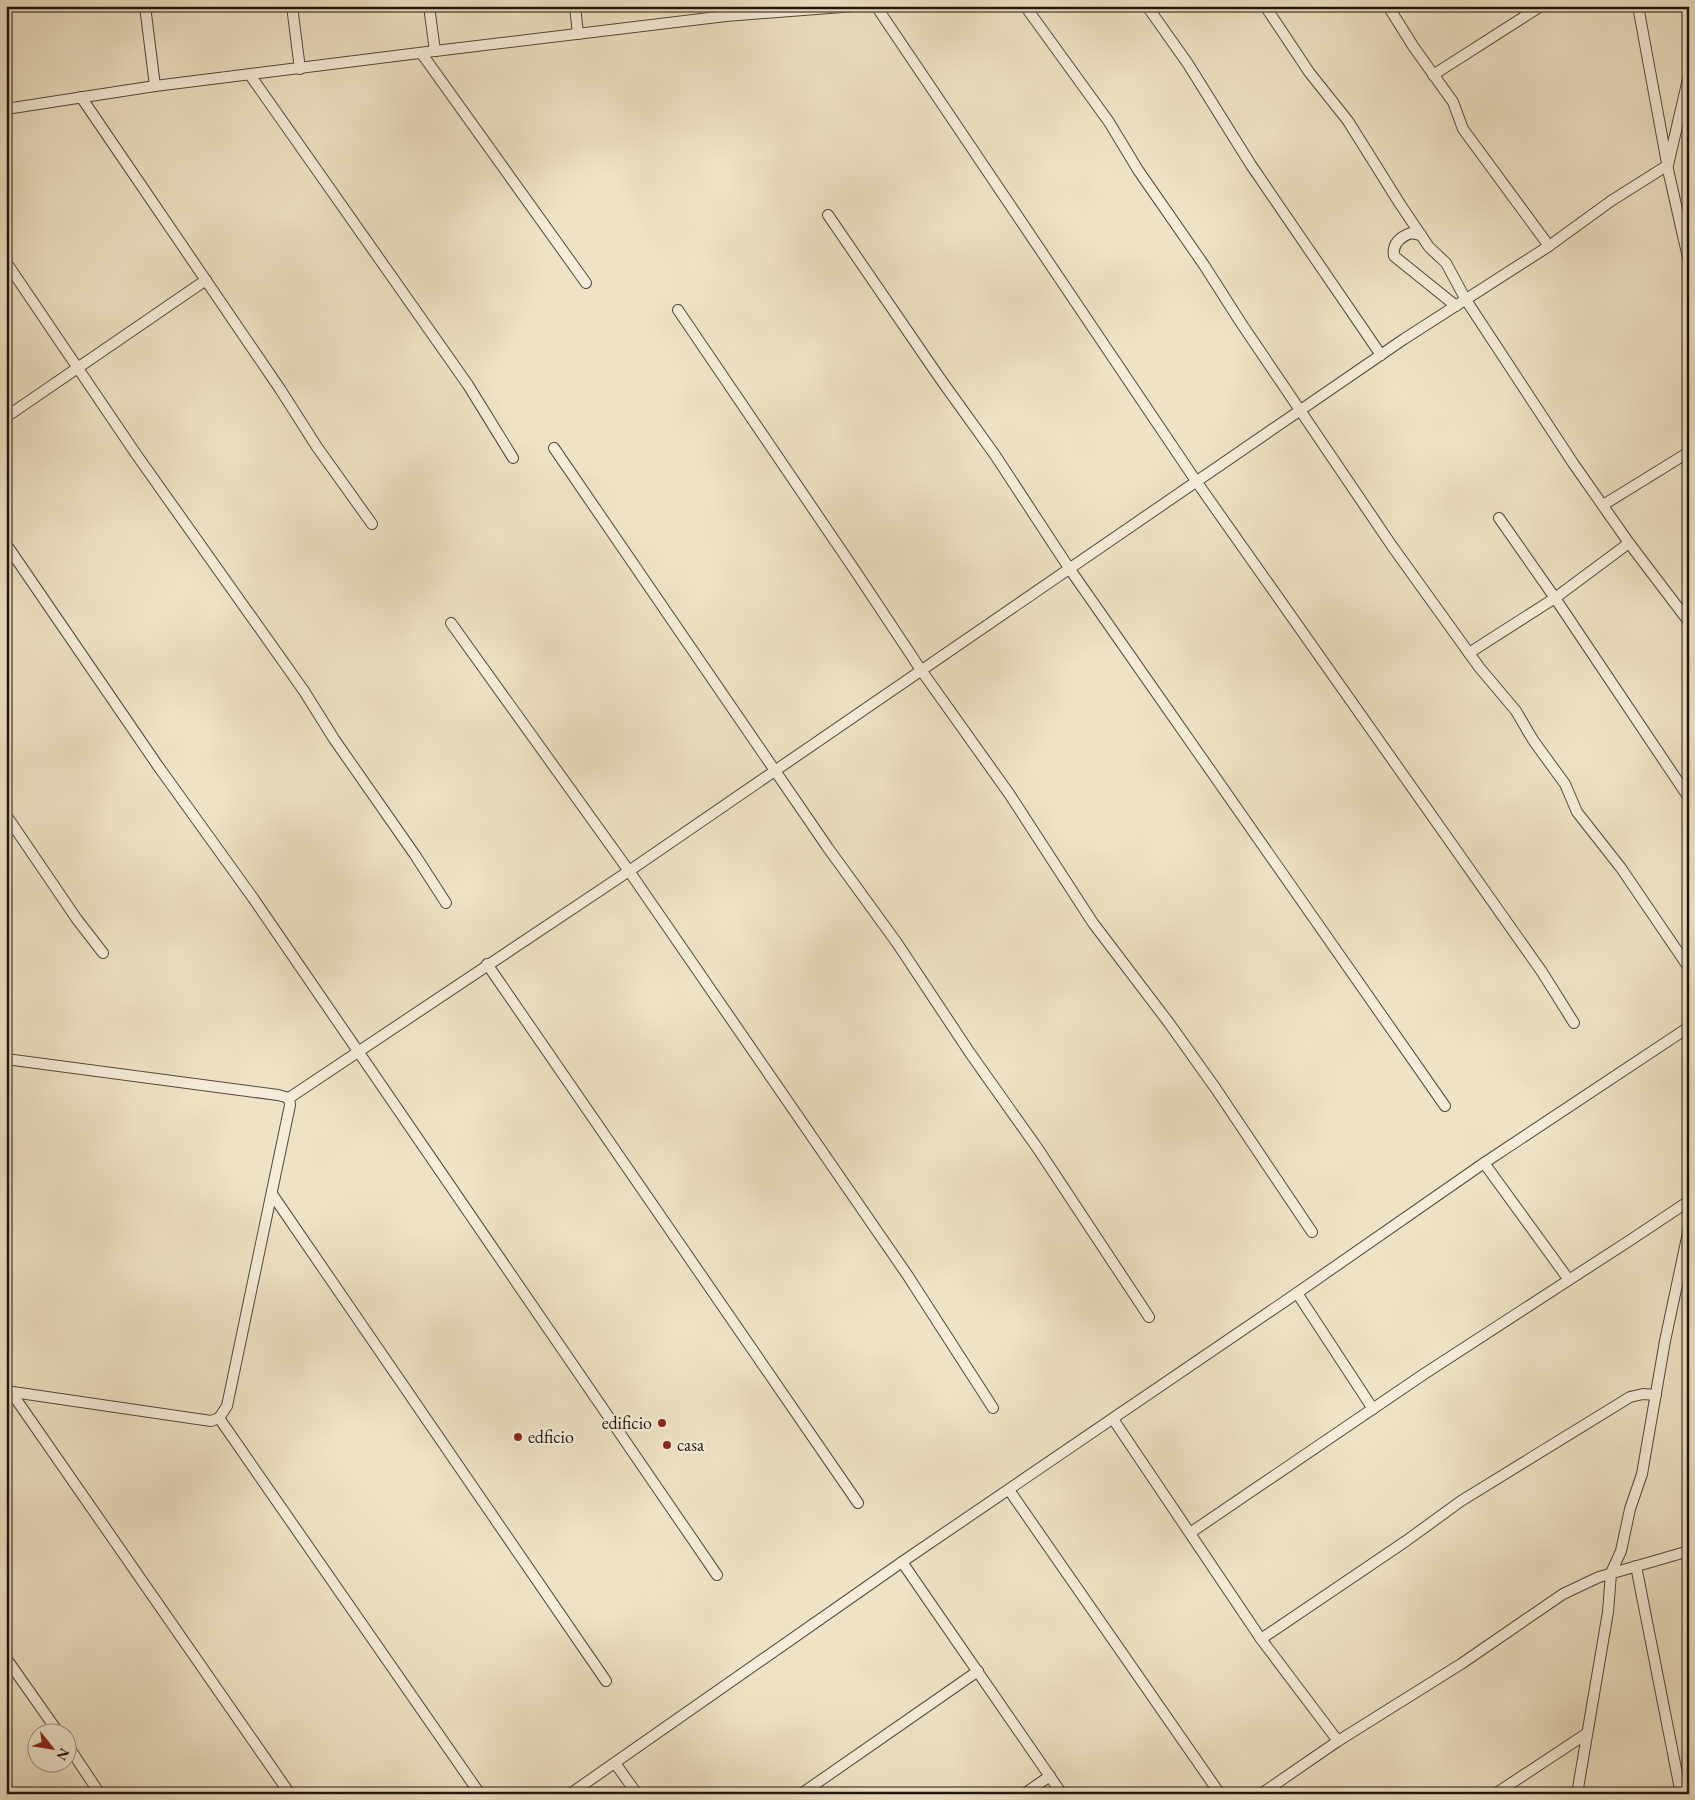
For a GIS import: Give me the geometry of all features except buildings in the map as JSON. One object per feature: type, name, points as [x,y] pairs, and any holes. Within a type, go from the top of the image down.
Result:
[{"type":"street","points":[[145,6],[155,86]]},
{"type":"street","points":[[292,6],[300,69]]},
{"type":"street","points":[[429,6],[435,51]]},
{"type":"street","points":[[575,6],[578,34]]},
{"type":"street","points":[[6,109],[155,86],[578,34],[725,11],[855,6]]},
{"type":"street","points":[[876,6],[1196,482],[1542,972],[1574,1023]]},
{"type":"street","points":[[1025,6],[1109,122],[1138,170],[1204,265],[1392,546],[1469,653],[1516,711],[1533,740],[1565,784],[1577,812],[1621,868],[1689,968]]},
{"type":"street","points":[[1147,6],[1188,64],[1252,165],[1381,355]]},
{"type":"street","points":[[1265,6],[1309,72],[1348,121],[1421,236],[1433,252],[1446,263],[1466,300],[1573,463],[1629,543],[1689,622]]},
{"type":"street","points":[[1388,6],[1456,108],[1463,129],[1548,246]]},
{"type":"street","points":[[1433,75],[1541,6]]},
{"type":"street","points":[[1638,6],[1668,165],[1685,228],[1689,262]]},
{"type":"street","points":[[422,54],[586,283]]},
{"type":"street","points":[[250,75],[468,386],[513,458]]},
{"type":"street","points":[[6,1059],[289,1098],[487,964],[629,871],[1381,355],[1668,165],[1689,75]]},
{"type":"street","points":[[81,97],[317,447],[372,524]]},
{"type":"street","points":[[828,216],[995,455],[1069,568],[1445,1106]]},
{"type":"street","points":[[1421,236],[1411,233],[1397,241],[1394,247],[1394,256],[1456,306]]},
{"type":"street","points":[[6,262],[77,369],[304,691],[334,739],[446,903]]},
{"type":"street","points":[[6,417],[206,280]]},
{"type":"street","points":[[678,310],[921,670],[1010,795],[1093,923],[1206,1075],[1312,1232]]},
{"type":"street","points":[[554,448],[828,848],[897,943],[970,1053],[1038,1149],[1149,1316]]},
{"type":"street","points":[[1603,505],[1689,452]]},
{"type":"street","points":[[1499,518],[1689,798]]},
{"type":"street","points":[[1469,653],[1555,598],[1629,543]]},
{"type":"street","points":[[6,544],[158,766],[253,898],[717,1575]]},
{"type":"street","points":[[451,623],[629,871],[908,1276],[992,1408]]},
{"type":"street","points":[[6,815],[76,918],[103,952]]},
{"type":"street","points":[[487,964],[858,1503]]},
{"type":"street","points":[[570,1794],[902,1562],[1297,1293],[1484,1162],[1689,1028]]},
{"type":"street","points":[[9,1391],[212,1421],[219,1418],[227,1406],[289,1110],[289,1098]]},
{"type":"street","points":[[1484,1162],[1569,1280]]},
{"type":"street","points":[[272,1194],[606,1681]]},
{"type":"street","points":[[1190,1533],[1424,1374],[1689,1201]]},
{"type":"street","points":[[1577,1794],[1608,1612],[1611,1573],[1621,1551],[1630,1510],[1642,1474],[1674,1296],[1689,1228]]},
{"type":"street","points":[[1297,1293],[1373,1409]]},
{"type":"street","points":[[9,1391],[290,1794]]},
{"type":"street","points":[[1260,1639],[1406,1542],[1461,1501],[1546,1448],[1630,1397],[1643,1394],[1656,1395]]},
{"type":"street","points":[[219,1418],[480,1794]]},
{"type":"street","points":[[1113,1419],[1260,1639],[1338,1741]]},
{"type":"street","points":[[1009,1490],[1220,1794]]},
{"type":"street","points":[[1261,1794],[1338,1741],[1461,1664],[1563,1594],[1586,1582],[1611,1573],[1689,1551]]},
{"type":"street","points":[[902,1562],[1062,1794]]},
{"type":"street","points":[[1636,1566],[1681,1794]]},
{"type":"street","points":[[6,1658],[51,1722]]},
{"type":"street","points":[[801,1794],[978,1671]]},
{"type":"street","points":[[1495,1794],[1586,1734]]},
{"type":"street","points":[[78,1761],[100,1794]]},
{"type":"street","points":[[615,1763],[637,1794]]},
{"type":"street","points":[[1024,1794],[1050,1776]]},
{"type":"place","name":"edificio","points":[[662,1423]]},
{"type":"place","name":"edficio","points":[[518,1437]]},
{"type":"place","name":"casa","points":[[667,1445]]}]
